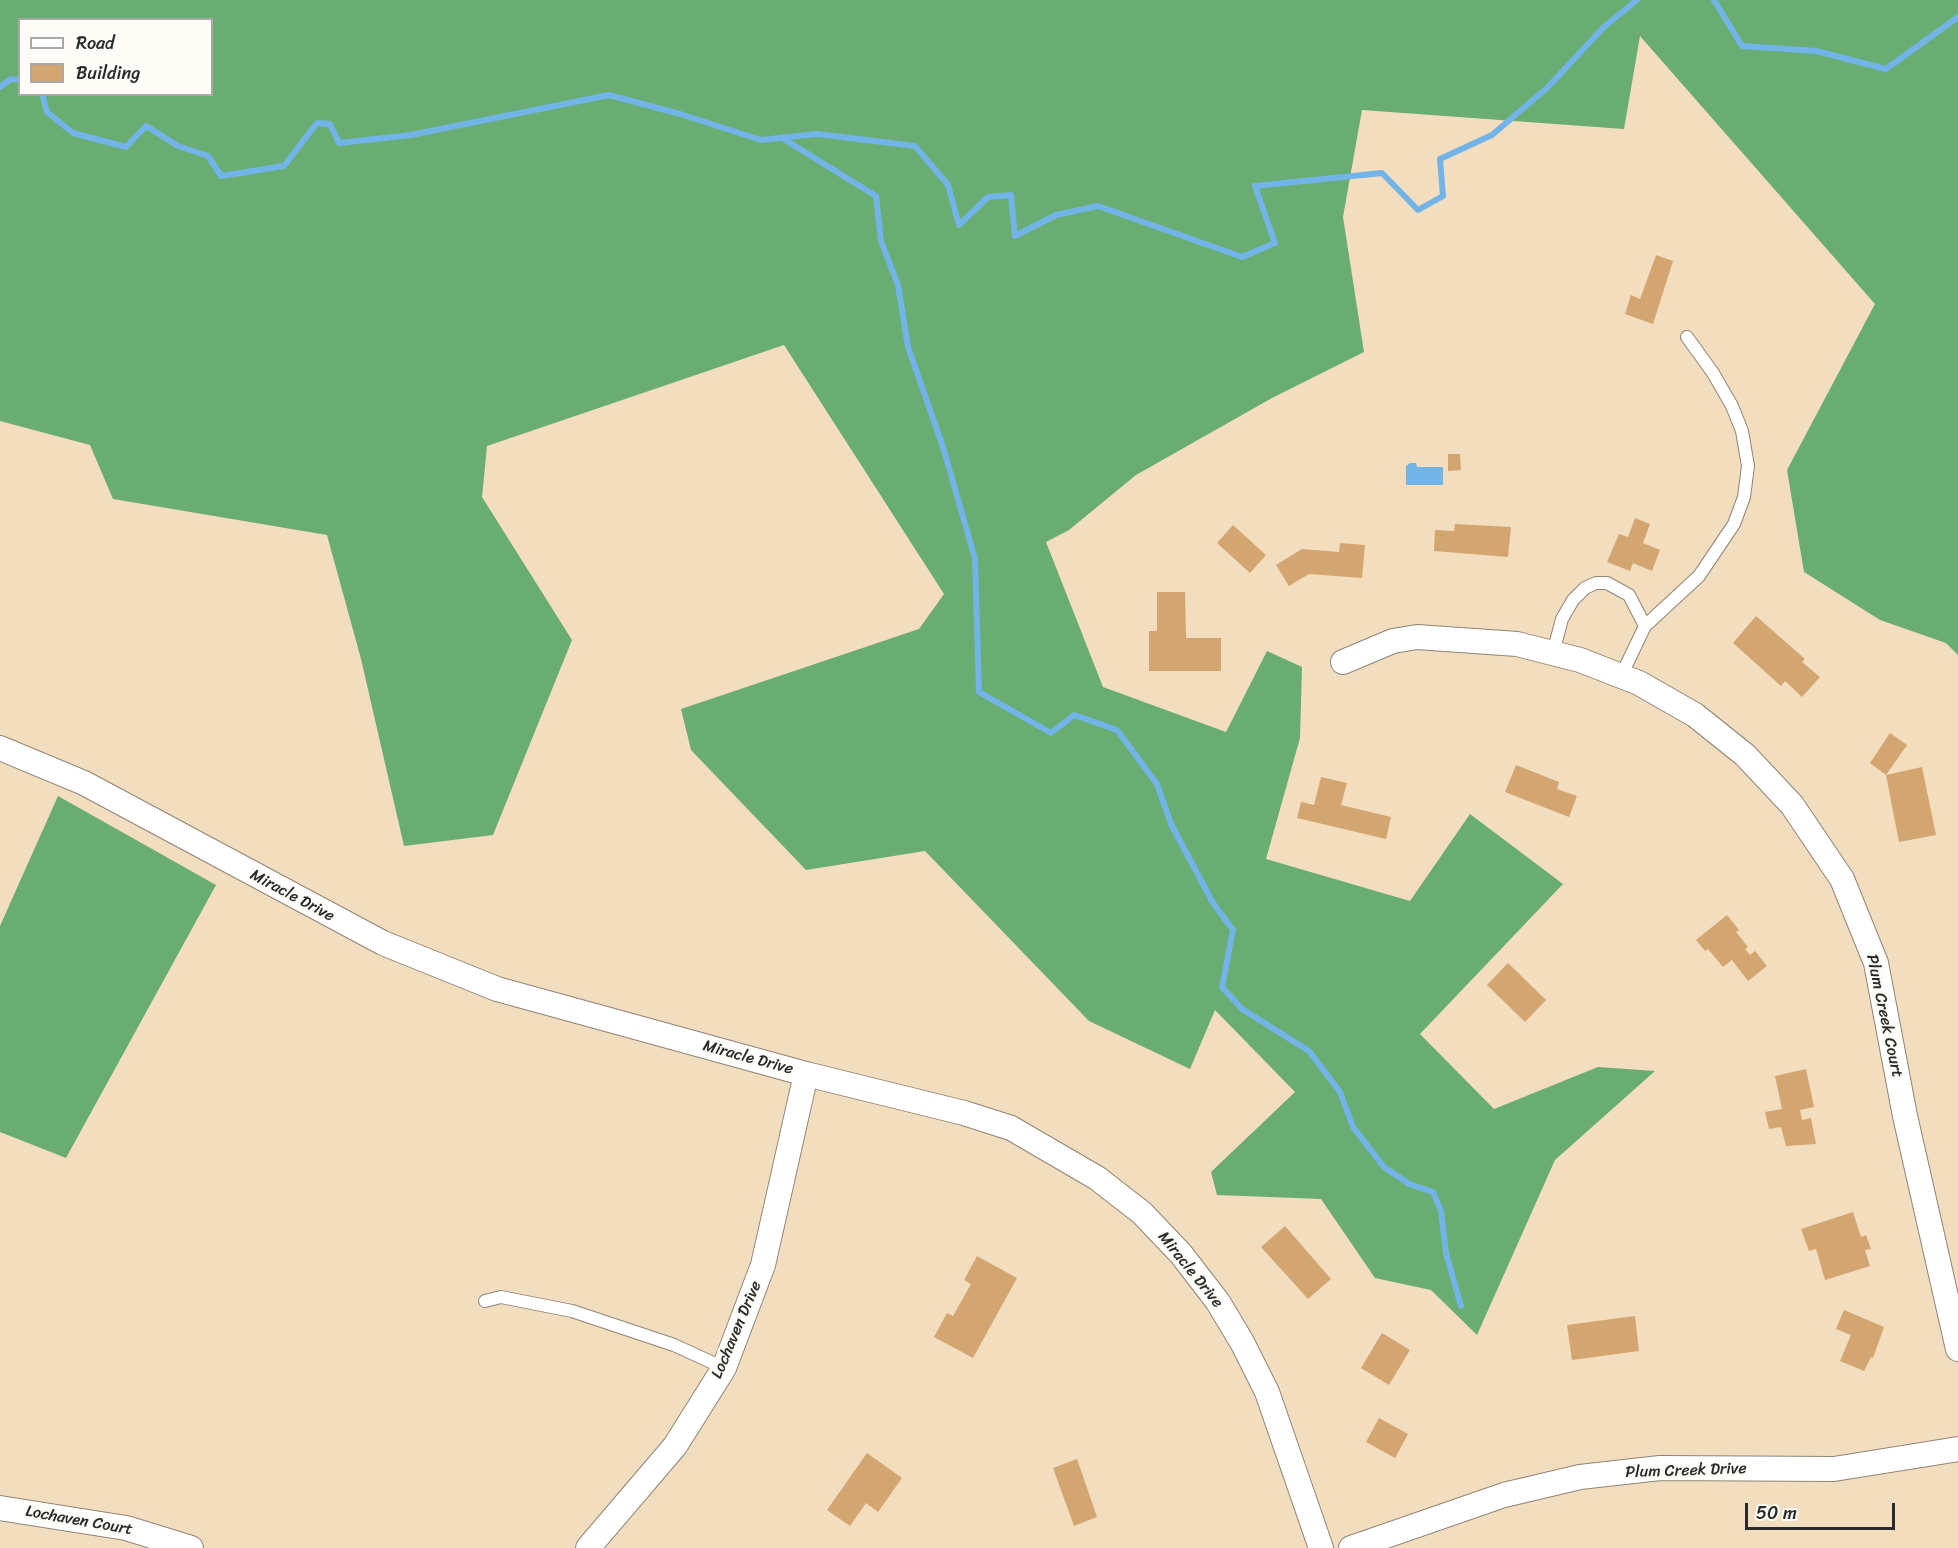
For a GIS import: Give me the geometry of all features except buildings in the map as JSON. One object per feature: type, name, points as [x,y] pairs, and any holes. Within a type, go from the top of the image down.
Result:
[{"type":"street","name":"Plum Creek Court","points":[[1343,662],[1393,641],[1417,637],[1517,644],[1580,660],[1640,683],[1695,715],[1745,755],[1792,805],[1842,879],[1875,963],[1905,1116],[1958,1349]]},
{"type":"street","name":"Miracle Drive","points":[[0,748],[84,783],[383,943],[497,989],[806,1074],[964,1113],[1011,1128],[1097,1178],[1142,1213],[1181,1254],[1218,1302],[1243,1344],[1267,1392],[1321,1548]]},
{"type":"street","name":"Lochaven Drive","points":[[588,1548],[675,1446],[724,1368],[763,1265],[806,1074]]},
{"type":"street","name":"Plum Creek Drive","points":[[1351,1548],[1504,1495],[1580,1477],[1660,1468],[1834,1469],[1958,1449]]},
{"type":"street","name":"Lochaven Court","points":[[0,1508],[126,1528],[191,1548]]},
{"type":"lane","points":[[1621,676],[1645,626],[1699,576],[1734,524],[1744,497],[1748,466],[1742,431],[1732,406],[1687,337]]},
{"type":"lane","points":[[1553,653],[1562,619],[1573,600],[1585,588],[1596,584],[1607,583],[1629,595],[1645,626]]},
{"type":"lane","points":[[485,1301],[501,1297],[572,1311],[674,1345],[724,1368]]},
{"type":"green space","points":[[0,0],[1958,0],[1958,655],[1946,643],[1880,620],[1804,572],[1787,470],[1875,304],[1640,36],[1624,129],[1362,110],[1343,217],[1364,352],[1272,398],[1136,475],[1069,530],[1046,542],[1103,687],[1226,732],[1267,651],[1302,667],[1300,738],[1266,859],[1410,901],[1470,814],[1563,884],[1420,1034],[1494,1109],[1598,1067],[1655,1071],[1555,1160],[1477,1335],[1431,1290],[1375,1278],[1321,1199],[1217,1195],[1211,1172],[1295,1092],[1215,1010],[1190,1069],[1089,1021],[925,851],[806,870],[691,750],[681,709],[919,629],[944,594],[784,345],[487,446],[482,497],[572,640],[493,835],[404,846],[361,659],[327,535],[113,499],[90,445],[0,421]]},
{"type":"green space","points":[[58,796],[216,885],[66,1158],[0,1132],[0,926]]},
{"type":"water","points":[[1416,463],[1417,467],[1443,467],[1443,485],[1406,485],[1406,466]]},
{"type":"waterway","points":[[43,96],[47,112],[73,133],[126,147],[146,126],[178,146],[208,156],[221,176],[284,166],[317,123],[330,124],[339,143],[411,135],[609,95],[680,114],[761,140],[817,134],[915,146],[948,185],[959,225],[988,197],[1011,195],[1015,236],[1056,215],[1098,206],[1242,257],[1275,243],[1255,186],[1382,173],[1418,210],[1443,196],[1440,159],[1492,135],[1547,88],[1604,27],[1637,0]]},
{"type":"waterway","points":[[1714,0],[1742,46],[1816,51],[1886,69],[1958,17]]},
{"type":"waterway","points":[[0,87],[11,79],[18,80]]},
{"type":"waterway","points":[[782,138],[876,196],[881,241],[898,285],[908,347],[943,447],[975,559],[979,692],[1051,733],[1074,715],[1117,730],[1157,784],[1171,824],[1213,903],[1233,930],[1222,987],[1242,1009],[1309,1051],[1340,1092],[1353,1127],[1384,1167],[1409,1184],[1433,1192],[1441,1211],[1446,1253],[1461,1306]]}]
